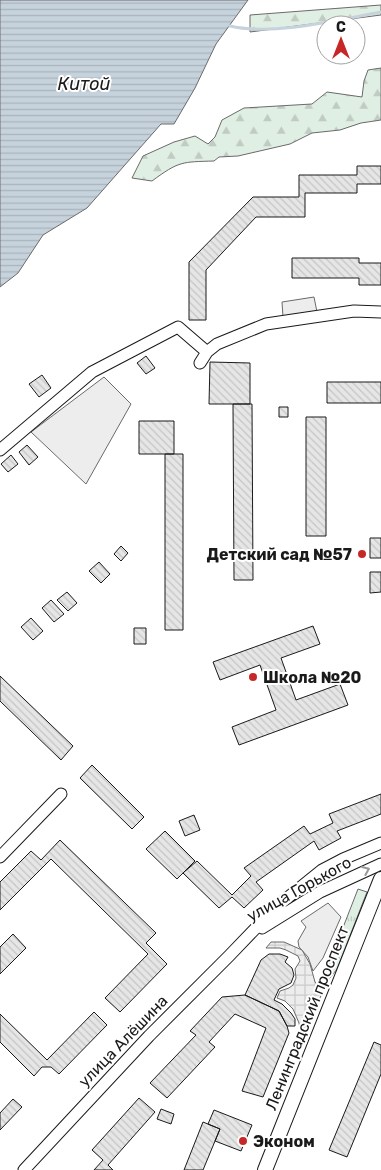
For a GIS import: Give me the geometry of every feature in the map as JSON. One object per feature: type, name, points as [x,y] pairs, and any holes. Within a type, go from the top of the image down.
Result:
[{"type":"main road","name":"Ленинградский проспект","points":[[264,1170],[381,879]]},
{"type":"street","points":[[200,362],[207,352],[217,344],[266,324],[354,311],[381,312]]},
{"type":"street","points":[[0,450],[92,372],[178,327],[207,352]]},
{"type":"street","points":[[0,858],[61,794]]},
{"type":"street","name":"улица Горького","points":[[247,936],[276,907],[322,870],[381,843]]},
{"type":"street","name":"улица Горького","points":[[247,936],[320,892],[381,864]]},
{"type":"street","name":"улица Алёшина","points":[[24,1170],[149,1036],[247,936]]},
{"type":"green space","points":[[381,5],[381,15],[366,17],[366,15],[316,15],[316,23],[250,32],[250,15]]},
{"type":"green space","points":[[381,68],[381,120],[361,123],[340,130],[312,133],[290,144],[238,156],[219,157],[214,161],[181,164],[152,181],[132,178],[143,156],[174,142],[195,136],[208,144],[215,137],[222,120],[244,108],[312,104],[327,92],[362,97],[364,81],[368,70]]},
{"type":"green space","points":[[358,889],[367,892],[337,969],[330,978],[323,979]]},
{"type":"shaded area","points":[[314,297],[317,312],[283,317],[282,302]]},
{"type":"shaded area","points":[[104,377],[131,404],[86,484],[31,432]]},
{"type":"shaded area","points":[[328,903],[341,917],[323,958],[313,971],[308,957],[299,947],[298,941],[306,927],[301,921]]},
{"type":"shaded area","points":[[271,942],[284,942],[302,950],[310,964],[315,982],[323,991],[302,1040],[299,1023],[293,1009],[285,1001],[277,998],[280,991],[293,985],[296,978],[295,969],[300,961],[298,956],[286,950],[266,948]]},
{"type":"water","name":"Китой","points":[[0,0],[248,0],[216,44],[195,88],[174,124],[161,124],[87,208],[43,235],[18,273],[0,287]]},
{"type":"building","points":[[357,166],[381,166],[381,184],[357,184],[357,193],[305,193],[305,217],[256,217],[206,270],[206,320],[189,320],[189,262],[253,197],[299,197],[299,175],[357,175]]},
{"type":"building","points":[[292,258],[359,258],[359,263],[381,263],[381,285],[359,285],[359,278],[292,278]]},
{"type":"building","points":[[146,356],[155,368],[146,374],[137,363]]},
{"type":"building","points":[[210,362],[250,363],[250,404],[209,404]]},
{"type":"building","points":[[42,375],[51,388],[39,397],[29,384]]},
{"type":"building","points":[[327,382],[381,382],[381,403],[327,403]]},
{"type":"building","points":[[233,404],[252,404],[253,580],[234,580]]},
{"type":"building","points":[[279,407],[288,407],[288,417],[279,417]]},
{"type":"building","points":[[306,417],[326,417],[326,536],[306,536]]},
{"type":"building","points":[[139,421],[174,421],[174,454],[139,454]]},
{"type":"building","points":[[27,445],[38,457],[29,465],[19,452]]},
{"type":"building","points":[[165,454],[183,454],[183,630],[165,630]]},
{"type":"building","points":[[11,455],[18,464],[8,472],[1,464]]},
{"type":"building","points":[[370,538],[381,538],[381,558],[370,558]]},
{"type":"building","points":[[121,546],[128,553],[121,561],[114,554]]},
{"type":"building","points":[[99,562],[110,574],[101,583],[89,571]]},
{"type":"building","points":[[370,572],[381,572],[381,592],[370,593]]},
{"type":"building","points":[[67,592],[77,603],[68,611],[57,600]]},
{"type":"building","points":[[51,600],[64,614],[54,622],[42,608]]},
{"type":"building","points":[[31,618],[43,631],[33,640],[21,627]]},
{"type":"building","points":[[313,626],[320,644],[281,658],[296,700],[340,684],[348,705],[239,745],[232,727],[276,710],[260,665],[220,680],[213,662]]},
{"type":"building","points":[[134,628],[146,628],[146,644],[134,644]]},
{"type":"building","points":[[0,676],[73,746],[61,760],[0,701]]},
{"type":"building","points":[[92,765],[144,817],[132,829],[80,778]]},
{"type":"building","points":[[381,794],[381,814],[337,831],[341,838],[319,850],[314,841],[256,882],[263,890],[244,908],[232,897],[219,908],[183,873],[197,861],[232,895],[251,876],[244,868],[304,826],[310,834],[333,823],[329,814]]},
{"type":"building","points":[[194,815],[200,830],[185,836],[179,821]]},
{"type":"building","points":[[165,831],[195,861],[177,879],[146,849]]},
{"type":"building","points":[[60,840],[156,933],[146,943],[167,964],[120,1012],[105,998],[148,954],[51,859],[0,910],[0,882],[31,851],[41,860]]},
{"type":"building","points":[[13,934],[26,948],[0,974],[0,947]]},
{"type":"building","points":[[269,954],[280,954],[288,957],[285,962],[292,968],[294,975],[291,983],[279,989],[274,1000],[282,1004],[291,1013],[295,1019],[295,1026],[287,1026],[279,1011],[245,995],[261,960]]},
{"type":"building","points":[[245,995],[279,1011],[289,1033],[263,1097],[242,1091],[266,1028],[235,1014],[209,1042],[215,1047],[167,1098],[150,1083],[196,1035],[190,1031],[222,997]]},
{"type":"building","points":[[94,1012],[107,1025],[59,1074],[51,1067],[42,1067],[34,1076],[0,1042],[0,1014],[47,1060]]},
{"type":"building","points":[[374,1042],[381,1045],[381,1074],[347,1157],[329,1150]]},
{"type":"building","points":[[139,1098],[155,1112],[108,1165],[113,1170],[94,1170],[103,1160],[92,1150]]},
{"type":"building","points":[[13,1099],[22,1107],[0,1130],[0,1113]]},
{"type":"building","points":[[161,1109],[174,1114],[171,1124],[157,1119]]},
{"type":"building","points":[[214,1110],[252,1125],[241,1151],[215,1141],[220,1129],[208,1124]]},
{"type":"building","points":[[203,1122],[220,1129],[203,1170],[184,1170]]},
{"type":"waterway","points":[[230,26],[247,29],[285,28],[325,23],[381,12]]},
{"type":"place","name":"Детский сад №57","points":[[362,554]]},
{"type":"place","name":"Школа №20","points":[[253,677]]},
{"type":"place","name":"Эконом","points":[[243,1141]]}]
